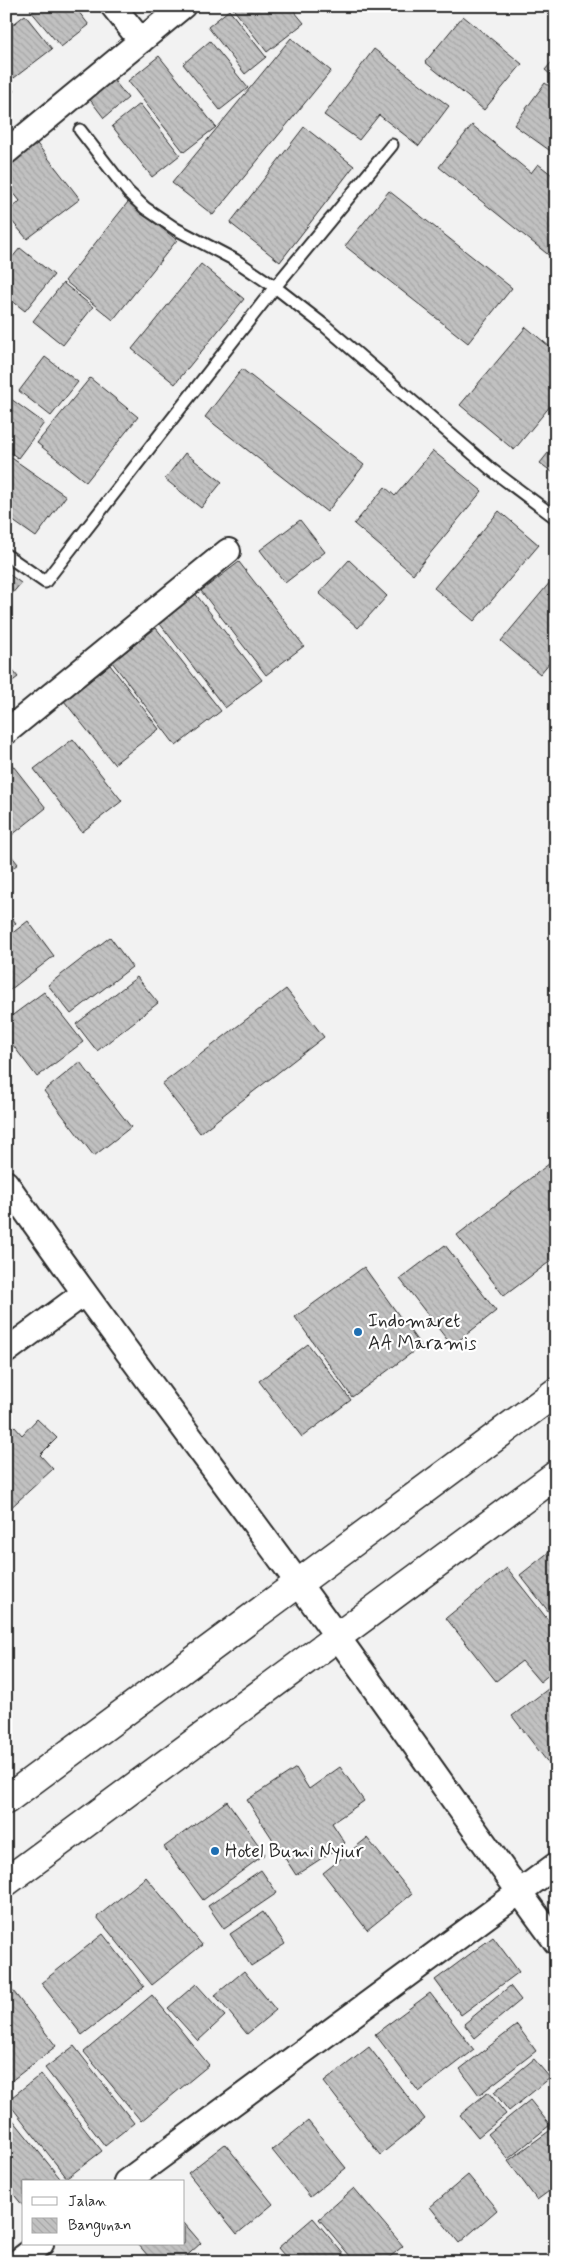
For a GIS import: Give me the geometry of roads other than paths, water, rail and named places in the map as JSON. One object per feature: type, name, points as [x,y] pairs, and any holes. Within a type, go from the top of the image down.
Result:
[{"type":"street","points":[[112,6],[141,41]]},
{"type":"street","points":[[6,152],[183,6]]},
{"type":"street","points":[[6,732],[228,551]]},
{"type":"street","points":[[6,1183],[83,1294],[338,1638],[556,1942]]},
{"type":"street","points":[[6,1351],[83,1294]]},
{"type":"street","points":[[6,1800],[556,1392]]},
{"type":"street","points":[[6,1882],[556,1475]]},
{"type":"street","points":[[129,2180],[556,1865]]},
{"type":"street","points":[[17,2262],[38,2246]]},
{"type":"lane","points":[[80,130],[128,192],[145,208],[176,229],[235,260],[275,287],[325,326],[492,470],[556,518]]},
{"type":"lane","points":[[6,555],[45,582],[275,287],[392,145]]},
{"type":"place","name":"Indomaret AA Maramis","points":[[358,1332]]},
{"type":"place","name":"Hotel Bumi Nyiur","points":[[215,1851]]}]
